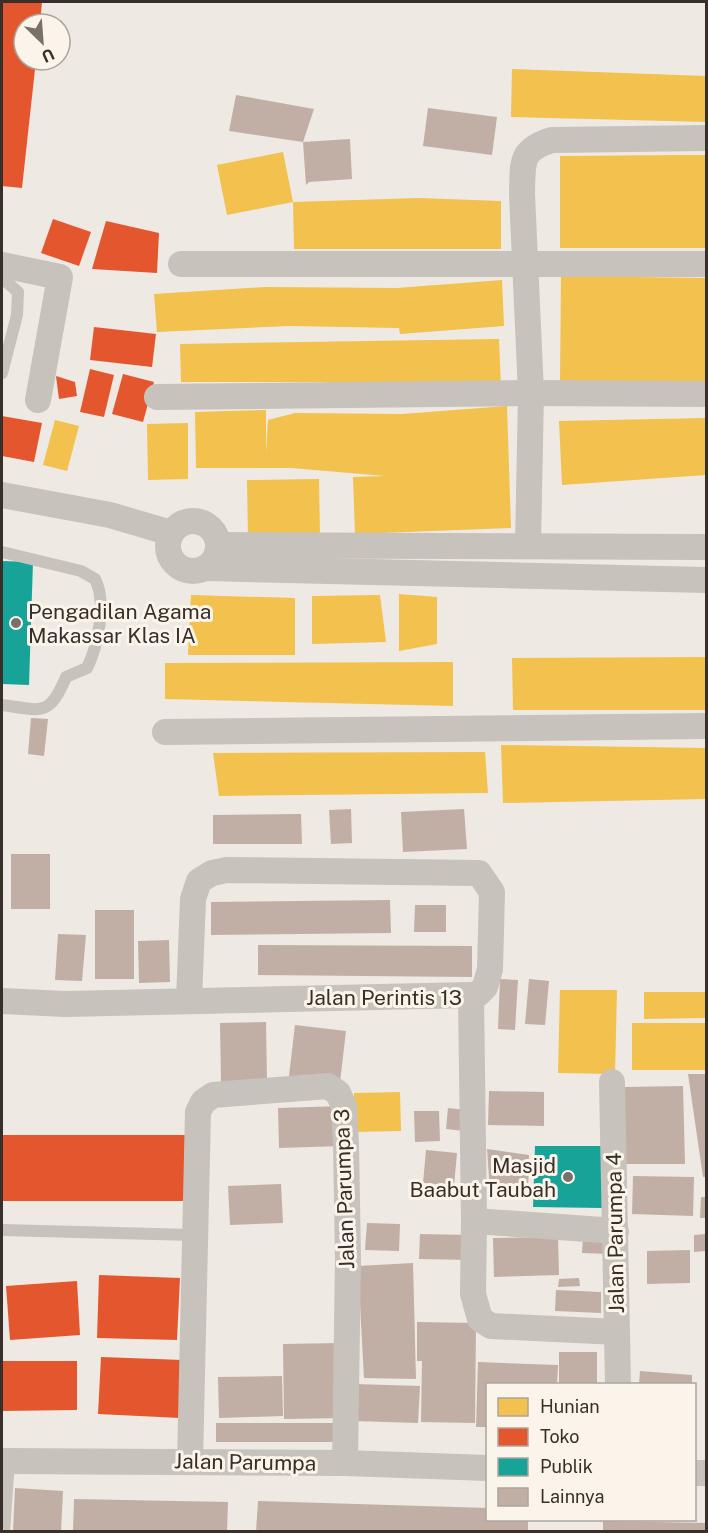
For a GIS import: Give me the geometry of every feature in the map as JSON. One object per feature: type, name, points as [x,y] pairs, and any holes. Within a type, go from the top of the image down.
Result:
[{"type":"street","points":[[528,545],[531,393],[523,164],[534,146],[552,140],[706,138]]},
{"type":"street","points":[[181,264],[706,264]]},
{"type":"street","points":[[2,265],[60,277],[38,400]]},
{"type":"street","points":[[157,397],[531,393],[706,394]]},
{"type":"street","points":[[2,495],[110,515],[171,533]]},
{"type":"street","points":[[205,568],[213,562],[219,545],[214,531],[196,521],[182,523],[171,533],[168,547],[177,566],[191,572],[205,568],[706,580]]},
{"type":"street","points":[[219,545],[706,547]]},
{"type":"street","points":[[613,577],[616,546]]},
{"type":"street","points":[[165,732],[706,726]]},
{"type":"street","points":[[189,1000],[193,899],[199,880],[212,873],[227,870],[469,871],[479,873],[492,892],[490,969],[485,987],[478,994],[471,995]]},
{"type":"street","name":"Jalan Perintis 13","points":[[2,1001],[65,1004],[471,995],[473,1294],[480,1319],[491,1326],[617,1332]]},
{"type":"street","name":"Jalan Parumpa 4","points":[[612,1082],[618,1383]]},
{"type":"street","name":"Jalan Parumpa 3","points":[[190,1462],[193,1236],[198,1112],[206,1098],[227,1093],[328,1086],[338,1094],[344,1107],[348,1258],[345,1463]]},
{"type":"street","points":[[474,1221],[616,1231]]},
{"type":"street","name":"Jalan Parumpa","points":[[5,1461],[345,1463],[486,1468]]},
{"type":"lane","points":[[2,278],[18,292],[17,315],[2,373]]},
{"type":"lane","points":[[2,552],[81,571],[95,579],[101,600],[92,659],[87,668],[66,677],[58,697],[48,707],[32,709],[2,705]]},
{"type":"lane","points":[[2,1230],[193,1236]]},
{"type":"lane","points":[[4,1532],[5,1461]]},
{"type":"building: Hunian","points":[[512,69],[706,76],[706,122],[511,117]]},
{"type":"building: Hunian","points":[[283,152],[293,202],[227,215],[217,165]]},
{"type":"building: Hunian","points":[[706,155],[706,248],[560,248],[560,156]]},
{"type":"building: Hunian","points":[[419,198],[501,201],[501,249],[294,249],[293,202]]},
{"type":"building: Hunian","points":[[561,276],[706,278],[706,385],[560,383]]},
{"type":"building: Hunian","points":[[502,280],[504,326],[400,334],[399,328],[290,326],[157,332],[154,294],[265,287],[397,288]]},
{"type":"building: Hunian","points":[[499,339],[501,388],[327,392],[327,382],[181,382],[180,344]]},
{"type":"building: Hunian","points":[[507,406],[511,528],[355,534],[353,477],[385,476],[291,468],[196,468],[195,412],[266,410],[266,453],[268,420],[295,413],[402,414]]},
{"type":"building: Hunian","points":[[706,418],[706,475],[562,485],[559,421]]},
{"type":"building: Hunian","points":[[55,420],[79,426],[67,471],[43,465]]},
{"type":"building: Hunian","points":[[188,423],[188,479],[148,480],[147,424]]},
{"type":"building: Hunian","points":[[319,479],[320,536],[248,538],[247,480]]},
{"type":"building: Hunian","points":[[399,594],[437,597],[437,644],[399,651]]},
{"type":"building: Hunian","points":[[191,595],[295,598],[295,655],[188,655]]},
{"type":"building: Hunian","points":[[380,595],[386,642],[312,644],[312,596]]},
{"type":"building: Hunian","points":[[706,657],[706,710],[513,710],[512,658]]},
{"type":"building: Hunian","points":[[453,662],[453,706],[165,699],[165,663]]},
{"type":"building: Hunian","points":[[501,745],[706,748],[706,799],[503,803]]},
{"type":"building: Hunian","points":[[485,752],[488,793],[219,796],[213,753]]},
{"type":"building: Hunian","points":[[560,990],[617,990],[615,1074],[558,1073]]},
{"type":"building: Hunian","points":[[644,992],[706,992],[706,1018],[644,1019]]},
{"type":"building: Hunian","points":[[632,1023],[706,1023],[706,1070],[632,1070]]},
{"type":"building: Hunian","points":[[400,1092],[401,1131],[354,1132],[354,1093]]},
{"type":"building: Toko","points":[[2,2],[42,2],[41,12],[12,12],[12,72],[35,72],[22,188],[2,186]]},
{"type":"building: Toko","points":[[53,219],[91,232],[79,266],[41,253]]},
{"type":"building: Toko","points":[[106,221],[159,233],[157,273],[92,269]]},
{"type":"building: Toko","points":[[94,327],[156,334],[152,367],[90,360]]},
{"type":"building: Toko","points":[[90,369],[114,375],[104,417],[80,412]]},
{"type":"building: Toko","points":[[123,374],[154,382],[143,422],[112,414]]},
{"type":"building: Toko","points":[[56,376],[75,382],[77,396],[59,399]]},
{"type":"building: Toko","points":[[2,416],[42,423],[34,462],[2,456]]},
{"type":"building: Toko","points":[[2,1135],[185,1135],[184,1201],[2,1201]]},
{"type":"building: Toko","points":[[99,1275],[180,1278],[177,1340],[97,1338]]},
{"type":"building: Toko","points":[[77,1281],[80,1335],[10,1340],[6,1286]]},
{"type":"building: Toko","points":[[101,1357],[183,1360],[180,1418],[98,1414]]},
{"type":"building: Toko","points":[[2,1361],[77,1361],[77,1410],[2,1411]]},
{"type":"building: Publik","name":"Pengadilan Agama Makassar Klas IA","points":[[2,561],[33,562],[29,685],[2,684]]},
{"type":"building: Publik","name":"Masjid Baabut Taubah","points":[[535,1146],[604,1146],[602,1208],[533,1207]]},
{"type":"building: Lainnya","points":[[236,95],[314,109],[303,142],[229,131]]},
{"type":"building: Lainnya","points":[[428,108],[497,117],[492,155],[423,146]]},
{"type":"building: Lainnya","points":[[350,139],[352,179],[309,182],[306,185],[303,142]]},
{"type":"building: Lainnya","points":[[31,718],[48,719],[44,756],[28,754]]},
{"type":"building: Lainnya","points":[[351,809],[352,843],[331,844],[329,810]]},
{"type":"building: Lainnya","points":[[464,809],[467,849],[403,852],[401,812]]},
{"type":"building: Lainnya","points":[[301,814],[302,844],[213,844],[213,815]]},
{"type":"building: Lainnya","points":[[11,854],[50,854],[50,909],[11,909]]},
{"type":"building: Lainnya","points":[[390,900],[391,933],[211,935],[211,902]]},
{"type":"building: Lainnya","points":[[415,905],[446,905],[446,932],[414,932]]},
{"type":"building: Lainnya","points":[[95,910],[134,910],[134,979],[95,979]]},
{"type":"building: Lainnya","points":[[58,934],[86,935],[82,981],[55,980]]},
{"type":"building: Lainnya","points":[[169,940],[170,982],[139,983],[138,941]]},
{"type":"building: Lainnya","points":[[258,945],[472,946],[472,977],[258,975]]},
{"type":"building: Lainnya","points":[[500,979],[518,980],[515,1030],[498,1029]]},
{"type":"building: Lainnya","points":[[529,979],[549,981],[545,1025],[525,1024]]},
{"type":"building: Lainnya","points":[[266,1022],[267,1082],[221,1083],[220,1023]]},
{"type":"building: Lainnya","points":[[295,1025],[346,1031],[340,1082],[289,1076]]},
{"type":"building: Lainnya","points":[[688,1074],[706,1074],[706,1177],[703,1177]]},
{"type":"building: Lainnya","points":[[683,1086],[685,1164],[625,1164],[625,1087]]},
{"type":"building: Lainnya","points":[[489,1091],[544,1092],[544,1126],[488,1125]]},
{"type":"building: Lainnya","points":[[342,1106],[342,1146],[279,1148],[278,1108]]},
{"type":"building: Lainnya","points":[[448,1108],[467,1110],[464,1131],[446,1129]]},
{"type":"building: Lainnya","points":[[414,1111],[439,1111],[440,1141],[415,1142]]},
{"type":"building: Lainnya","points":[[487,1149],[529,1155],[528,1194],[490,1191]]},
{"type":"building: Lainnya","points":[[426,1150],[457,1153],[454,1186],[423,1183]]},
{"type":"building: Lainnya","points":[[633,1176],[694,1177],[693,1216],[632,1214]]},
{"type":"building: Lainnya","points":[[281,1184],[283,1223],[230,1225],[228,1186]]},
{"type":"building: Lainnya","points":[[701,1197],[706,1197],[706,1218],[700,1218]]},
{"type":"building: Lainnya","points":[[367,1223],[400,1224],[399,1251],[365,1250]]},
{"type":"building: Lainnya","points":[[420,1234],[471,1235],[470,1260],[419,1259]]},
{"type":"building: Lainnya","points":[[706,1234],[706,1251],[694,1252],[694,1235]]},
{"type":"building: Lainnya","points":[[558,1237],[559,1275],[494,1277],[493,1238]]},
{"type":"building: Lainnya","points":[[583,1237],[612,1239],[610,1254],[582,1253]]},
{"type":"building: Lainnya","points":[[690,1250],[690,1283],[647,1284],[647,1251]]},
{"type":"building: Lainnya","points":[[413,1263],[416,1379],[364,1378],[358,1266]]},
{"type":"building: Lainnya","points":[[579,1278],[580,1286],[558,1287],[559,1279]]},
{"type":"building: Lainnya","points":[[556,1290],[601,1292],[601,1313],[555,1311]]},
{"type":"building: Lainnya","points":[[417,1322],[476,1323],[475,1423],[421,1422],[422,1361],[417,1361]]},
{"type":"building: Lainnya","points":[[341,1343],[343,1418],[284,1419],[283,1344]]},
{"type":"building: Lainnya","points":[[559,1352],[597,1352],[597,1383],[559,1383]]},
{"type":"building: Lainnya","points":[[478,1362],[558,1365],[557,1383],[486,1383],[486,1427],[476,1427]]},
{"type":"building: Lainnya","points":[[640,1371],[692,1375],[692,1383],[639,1383]]},
{"type":"building: Lainnya","points":[[282,1376],[283,1416],[219,1418],[218,1377]]},
{"type":"building: Lainnya","points":[[355,1384],[420,1386],[418,1423],[354,1421]]},
{"type":"building: Lainnya","points":[[216,1423],[335,1423],[335,1442],[216,1442]]},
{"type":"building: Lainnya","points":[[15,1488],[63,1491],[61,1532],[13,1532]]},
{"type":"building: Lainnya","points":[[74,1499],[228,1502],[227,1532],[73,1532]]},
{"type":"building: Lainnya","points":[[258,1501],[486,1508],[486,1521],[528,1521],[528,1532],[256,1532]]},
{"type":"building: Lainnya","points":[[603,1521],[706,1523],[706,1532],[603,1532]]},
{"type":"place","name":"Pengadilan Agama Makassar Klas IA","points":[[16,623]]},
{"type":"place","name":"Masjid Baabut Taubah","points":[[568,1177]]}]
